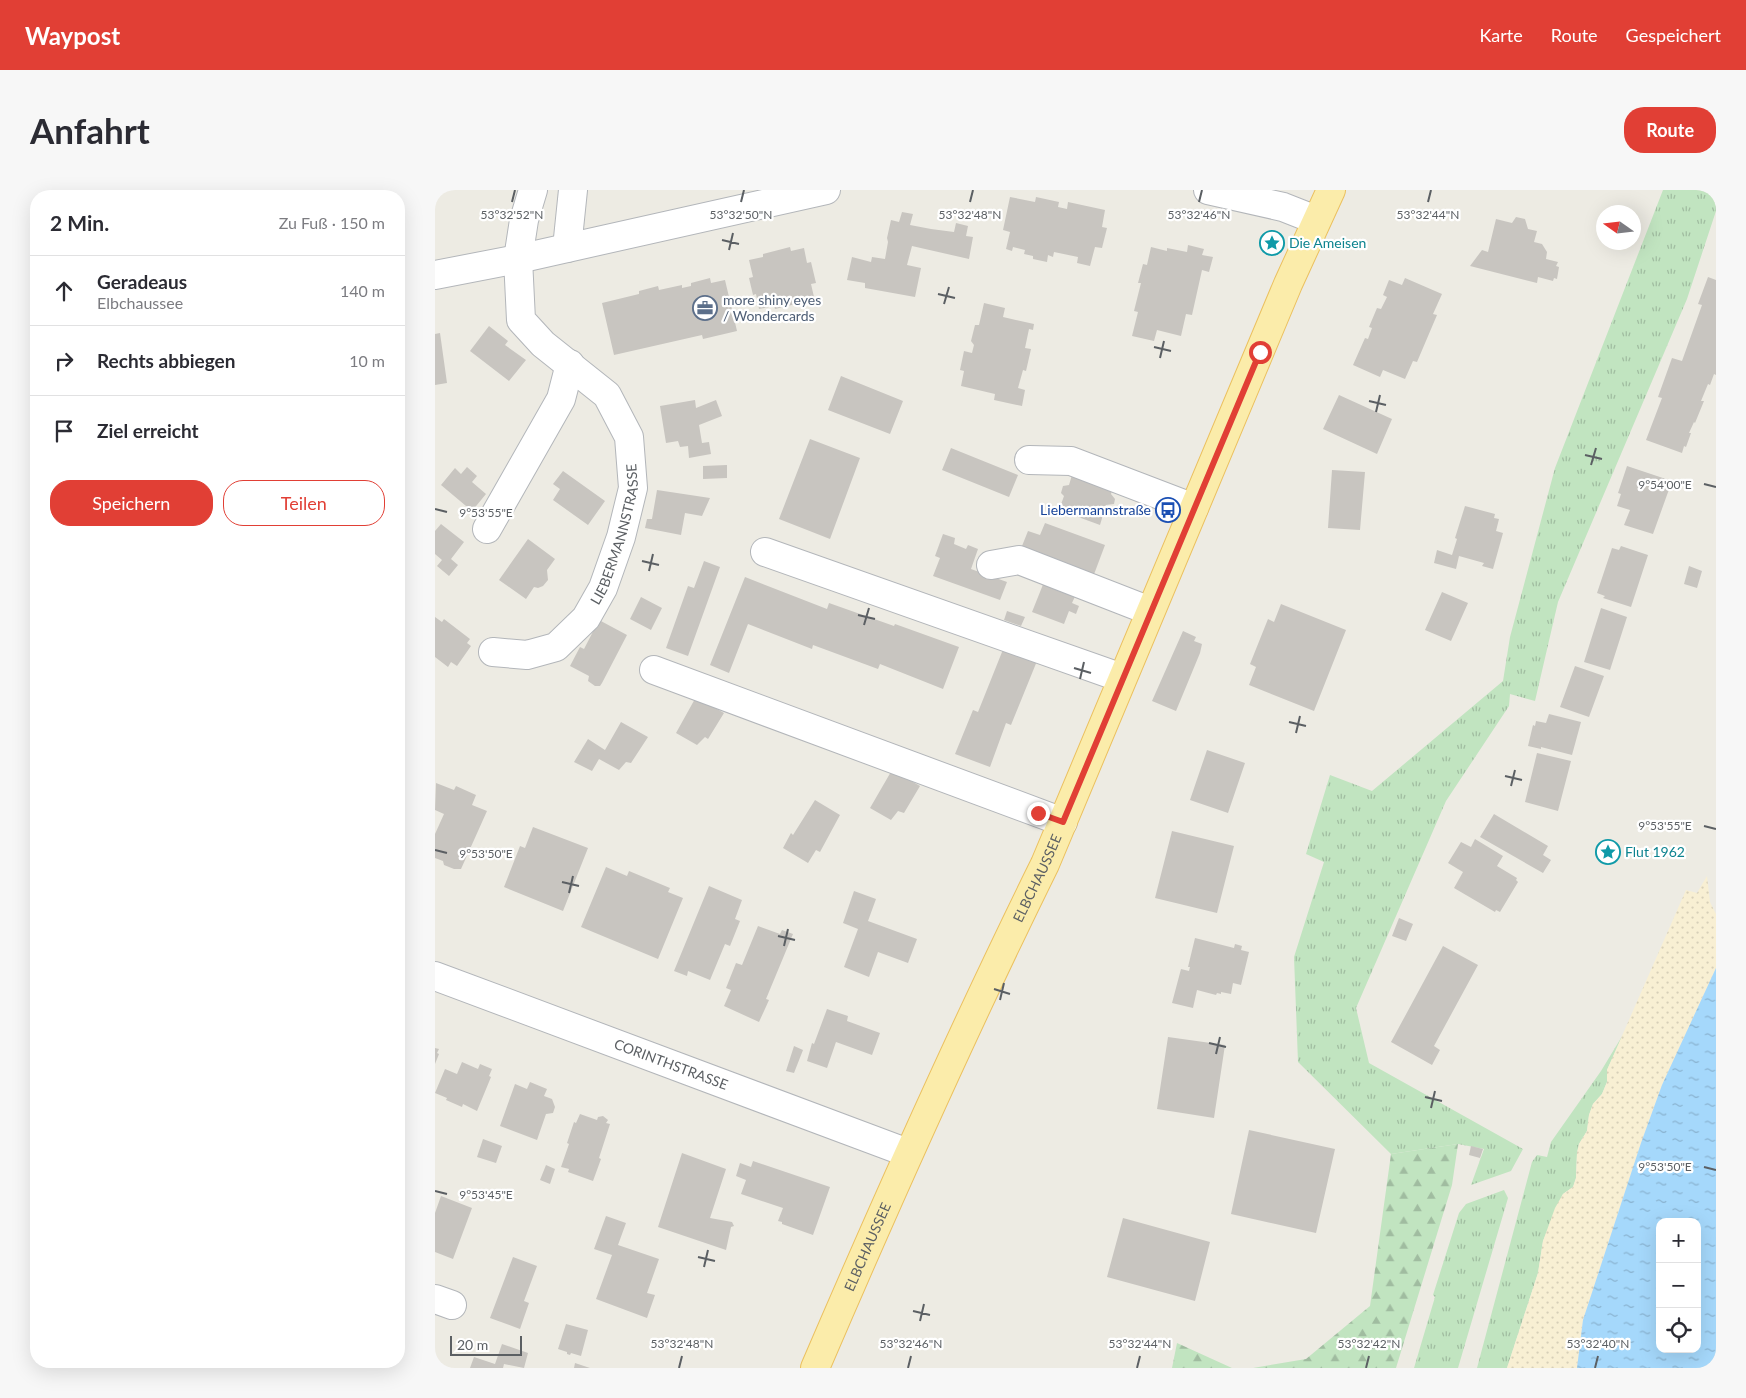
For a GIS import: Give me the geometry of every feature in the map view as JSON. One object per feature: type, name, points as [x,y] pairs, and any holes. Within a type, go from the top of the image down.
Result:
[{"type":"main road","name":"ELBCHAUSSEE","points":[[815,1368],[908,1153],[1000,955],[1045,864],[1150,611],[1316,220],[1331,190]]},
{"type":"street","name":"LIEBERMANNSTRASSE","points":[[493,652],[527,655],[556,647],[586,618],[603,588],[621,537],[633,488],[629,437],[607,395],[543,344],[521,320],[518,259],[524,220],[533,190]]},
{"type":"street","points":[[567,248],[573,190]]},
{"type":"street","points":[[435,274],[518,259],[826,190]]},
{"type":"street","points":[[1208,190],[1283,207],[1316,220]]},
{"type":"street","points":[[487,529],[561,399],[570,364]]},
{"type":"street","points":[[1029,460],[1071,461],[1194,508]]},
{"type":"street","points":[[765,552],[1122,678]]},
{"type":"street","points":[[991,565],[1019,560],[1150,611]]},
{"type":"street","points":[[653,670],[1063,822]]},
{"type":"street","name":"CORINTHSTRASSE","points":[[435,976],[908,1153]]},
{"type":"green space","points":[[1663,190],[1716,190],[1716,211],[1687,299],[1558,602],[1535,701],[1510,694],[1509,706],[1446,801],[1356,1008],[1369,1063],[1523,1149],[1511,1171],[1471,1185],[1484,1149],[1458,1144],[1391,1154],[1298,1062],[1294,957],[1324,862],[1306,854],[1330,775],[1372,791],[1503,681],[1510,637],[1555,468]]},
{"type":"green space","points":[[1624,1033],[1607,1070],[1607,1082],[1602,1094],[1593,1104],[1589,1115],[1587,1131],[1579,1144],[1576,1178],[1573,1187],[1563,1194],[1543,1241],[1538,1273],[1507,1368],[1477,1368],[1532,1162],[1537,1155],[1547,1157],[1551,1142],[1601,1071]]},
{"type":"green space","points":[[1458,1144],[1452,1185],[1396,1368],[1253,1368],[1306,1359],[1370,1306],[1391,1154]]},
{"type":"green space","points":[[1504,1190],[1508,1198],[1458,1368],[1414,1368],[1435,1297],[1433,1295],[1459,1213],[1466,1204]]},
{"type":"green space","points":[[1177,1343],[1232,1368],[1172,1368]]},
{"type":"sand","points":[[1707,876],[1710,902],[1716,914],[1716,968],[1662,1085],[1641,1143],[1583,1320],[1577,1368],[1507,1368],[1538,1273],[1543,1241],[1555,1208],[1563,1194],[1573,1187],[1576,1178],[1579,1144],[1587,1131],[1589,1115],[1593,1104],[1602,1094],[1607,1082],[1607,1070],[1686,890],[1697,893]]},
{"type":"water","points":[[1716,968],[1716,1368],[1577,1368],[1583,1320],[1662,1085]]},
{"type":"building","points":[[1010,197],[1035,202],[1036,197],[1059,202],[1058,207],[1067,209],[1068,202],[1105,210],[1102,227],[1107,228],[1102,248],[1095,247],[1090,266],[1077,263],[1078,257],[1054,252],[1053,257],[1048,255],[1047,262],[1033,259],[1033,256],[1024,254],[1025,250],[1013,247],[1012,251],[1006,249],[1010,232],[1003,230]]},
{"type":"building","points":[[902,212],[913,214],[910,225],[954,232],[956,223],[968,226],[966,236],[973,237],[969,259],[912,246],[907,265],[921,268],[915,297],[865,288],[865,283],[847,280],[852,257],[871,262],[872,257],[885,259],[891,220],[899,222]]},
{"type":"building","points":[[1516,217],[1525,219],[1528,229],[1537,231],[1534,242],[1542,244],[1547,252],[1546,259],[1558,262],[1556,266],[1559,267],[1557,279],[1554,278],[1553,281],[1538,277],[1537,283],[1470,266],[1482,250],[1488,252],[1496,219],[1512,223]]},
{"type":"building","points":[[1188,245],[1204,249],[1202,255],[1213,257],[1209,272],[1202,270],[1192,315],[1186,314],[1181,336],[1157,330],[1154,341],[1132,336],[1138,312],[1134,311],[1141,283],[1138,283],[1143,264],[1147,265],[1151,247],[1167,251],[1167,248],[1187,252]]},
{"type":"building","points":[[790,247],[791,251],[804,248],[807,263],[811,262],[816,283],[811,284],[814,297],[800,300],[800,303],[775,309],[774,306],[759,309],[756,294],[753,295],[749,278],[753,277],[749,260]]},
{"type":"building","points":[[1708,277],[1716,280],[1716,375],[1714,374],[1710,385],[1708,384],[1701,401],[1704,401],[1682,453],[1646,440],[1662,398],[1658,397],[1672,358],[1682,361],[1702,305],[1698,304]]},
{"type":"building","points":[[710,278],[711,283],[725,280],[737,331],[703,339],[702,335],[614,355],[602,303],[639,294],[639,291],[658,286],[659,290],[682,285],[682,288],[691,286],[691,283]]},
{"type":"building","points":[[1405,278],[1442,294],[1433,314],[1437,315],[1417,362],[1413,361],[1405,379],[1383,370],[1380,377],[1353,365],[1365,338],[1368,339],[1372,328],[1369,327],[1377,308],[1381,309],[1387,297],[1383,295],[1389,280],[1402,285]]},
{"type":"building","points":[[984,303],[1005,308],[1003,317],[1034,324],[1033,330],[1029,329],[1025,348],[1031,349],[1026,371],[1023,370],[1018,388],[1025,390],[1022,406],[994,400],[995,394],[961,386],[964,371],[960,370],[964,351],[972,353],[974,345],[971,341],[975,325],[979,325]]},
{"type":"building","points":[[489,326],[508,341],[505,345],[526,360],[509,381],[470,351]]},
{"type":"building","points":[[440,333],[447,383],[435,385],[435,334]]},
{"type":"building","points":[[841,376],[903,401],[890,434],[828,410]]},
{"type":"building","points":[[1339,395],[1392,419],[1377,454],[1323,429]]},
{"type":"building","points":[[695,400],[696,408],[716,400],[722,416],[699,425],[702,443],[709,442],[711,454],[689,458],[688,446],[680,447],[678,441],[666,443],[660,406]]},
{"type":"building","points":[[810,439],[860,458],[830,539],[779,519]]},
{"type":"building","points":[[951,448],[1018,475],[1009,497],[942,470]]},
{"type":"building","points":[[727,465],[727,478],[703,479],[703,466]]},
{"type":"building","points":[[1627,466],[1672,481],[1653,534],[1624,525],[1630,510],[1617,506],[1621,494],[1618,493]]},
{"type":"building","points":[[467,467],[477,476],[472,482],[486,494],[472,511],[441,485],[455,468],[461,474]]},
{"type":"building","points":[[1332,470],[1365,472],[1360,530],[1328,528]]},
{"type":"building","points":[[563,471],[605,501],[588,525],[553,500],[560,489],[553,484]]},
{"type":"building","points":[[1072,475],[1112,490],[1111,494],[1115,499],[1114,504],[1106,505],[1100,525],[1059,510],[1064,496],[1061,493],[1063,486],[1069,485]]},
{"type":"building","points":[[657,490],[710,498],[702,516],[685,513],[681,535],[645,528],[647,519],[652,519]]},
{"type":"building","points":[[1465,506],[1495,514],[1494,518],[1499,519],[1496,531],[1503,533],[1493,569],[1482,566],[1484,563],[1459,556],[1456,569],[1434,563],[1437,550],[1452,555]]},
{"type":"building","points":[[1045,523],[1105,545],[1093,577],[1020,551],[1028,531],[1040,535]]},
{"type":"building","points":[[441,524],[464,542],[451,559],[458,565],[449,576],[437,566],[442,560],[435,554],[435,531]]},
{"type":"building","points":[[943,534],[955,538],[954,544],[966,549],[968,545],[978,549],[971,569],[1007,582],[1000,600],[933,576],[940,558],[935,556]]},
{"type":"building","points":[[528,539],[555,559],[547,570],[548,580],[543,586],[534,587],[526,599],[499,580]]},
{"type":"building","points":[[1621,546],[1648,555],[1631,607],[1603,598],[1605,596],[1597,593],[1612,548],[1619,550]]},
{"type":"building","points":[[704,561],[720,567],[688,656],[666,648],[688,586],[694,588]]},
{"type":"building","points":[[1689,566],[1702,571],[1697,588],[1684,584]]},
{"type":"building","points":[[745,577],[827,609],[829,603],[959,647],[943,689],[880,664],[878,669],[813,645],[812,649],[748,624],[729,673],[710,665]]},
{"type":"building","points":[[1046,577],[1078,590],[1072,603],[1079,606],[1076,614],[1069,611],[1064,624],[1032,612]]},
{"type":"building","points":[[1442,592],[1468,603],[1451,641],[1425,630]]},
{"type":"building","points":[[641,597],[662,608],[651,630],[630,619]]},
{"type":"building","points":[[1281,604],[1346,630],[1314,711],[1249,685],[1256,667],[1250,664],[1268,619],[1274,622]]},
{"type":"building","points":[[1601,608],[1627,617],[1610,670],[1584,662]]},
{"type":"building","points":[[1007,611],[1025,617],[1021,626],[1004,620]]},
{"type":"building","points":[[435,617],[442,622],[444,619],[470,639],[467,643],[471,646],[457,666],[451,662],[448,667],[435,657]]},
{"type":"building","points":[[599,620],[627,635],[602,683],[600,686],[595,686],[588,681],[589,676],[570,666],[580,647],[584,649]]},
{"type":"building","points":[[1183,631],[1196,637],[1194,641],[1202,644],[1176,711],[1152,701]]},
{"type":"building","points":[[1004,647],[1037,661],[1011,725],[1006,723],[990,767],[955,754],[973,710],[978,712]]},
{"type":"building","points":[[1575,666],[1604,676],[1589,717],[1560,707]]},
{"type":"building","points":[[696,697],[724,713],[708,739],[705,737],[697,745],[676,733]]},
{"type":"building","points":[[1549,714],[1581,722],[1572,755],[1541,747],[1541,749],[1528,746],[1533,725],[1535,726],[1536,721],[1546,723]]},
{"type":"building","points":[[621,722],[648,737],[631,763],[626,762],[619,770],[599,759],[592,771],[574,762],[588,739],[605,750]]},
{"type":"building","points":[[1207,750],[1245,763],[1228,813],[1190,800]]},
{"type":"building","points":[[1537,753],[1571,761],[1558,811],[1525,802]]},
{"type":"building","points":[[892,770],[920,786],[904,813],[898,811],[891,820],[870,808]]},
{"type":"building","points":[[436,783],[454,790],[456,786],[476,795],[472,805],[487,811],[461,869],[454,869],[444,865],[443,861],[435,858],[435,834],[444,814],[435,810]]},
{"type":"building","points":[[815,800],[840,815],[820,852],[816,850],[808,863],[783,848],[791,833],[793,835]]},
{"type":"building","points":[[1494,814],[1548,846],[1543,855],[1551,860],[1543,873],[1480,837]]},
{"type":"building","points":[[533,827],[588,848],[563,911],[504,887],[520,846],[525,848]]},
{"type":"building","points":[[1172,831],[1234,846],[1217,913],[1155,898]]},
{"type":"building","points":[[1475,839],[1503,856],[1497,866],[1517,878],[1518,882],[1500,912],[1496,910],[1495,912],[1454,888],[1463,872],[1448,863],[1461,842],[1471,847]]},
{"type":"building","points":[[606,867],[627,876],[629,871],[670,888],[668,892],[683,898],[658,959],[581,927]]},
{"type":"building","points":[[709,886],[742,900],[735,919],[740,921],[730,946],[725,944],[710,980],[688,971],[687,976],[674,971]]},
{"type":"building","points":[[854,891],[876,899],[868,921],[917,939],[908,963],[878,952],[869,977],[844,967],[858,929],[843,923]]},
{"type":"building","points":[[1399,918],[1413,924],[1406,941],[1392,936]]},
{"type":"building","points":[[758,926],[780,934],[782,930],[793,934],[766,999],[769,1000],[759,1022],[724,1006],[731,990],[726,988],[736,963],[742,965]]},
{"type":"building","points":[[1195,938],[1234,948],[1235,944],[1242,946],[1241,950],[1249,952],[1241,985],[1233,983],[1231,994],[1221,992],[1221,994],[1217,993],[1216,995],[1197,990],[1193,1008],[1172,1003],[1181,969],[1189,971],[1190,967],[1188,967]]},
{"type":"building","points":[[1443,946],[1478,965],[1434,1046],[1440,1050],[1432,1065],[1391,1042]]},
{"type":"building","points":[[827,1009],[848,1016],[847,1021],[880,1033],[872,1055],[836,1042],[827,1068],[807,1061],[812,1043],[814,1044]]},
{"type":"building","points":[[1168,1037],[1225,1045],[1214,1118],[1157,1109]]},
{"type":"building","points":[[794,1046],[803,1050],[794,1073],[786,1071]]},
{"type":"building","points":[[435,1048],[439,1049],[437,1053],[439,1054],[435,1064]]},
{"type":"building","points":[[462,1062],[478,1069],[480,1064],[492,1069],[489,1076],[491,1077],[477,1111],[463,1104],[462,1107],[435,1093],[445,1069],[457,1074]]},
{"type":"building","points":[[530,1082],[547,1089],[544,1096],[552,1099],[555,1107],[553,1113],[546,1114],[537,1140],[500,1126],[515,1084],[527,1089]]},
{"type":"building","points":[[580,1114],[597,1120],[598,1117],[603,1116],[608,1120],[606,1123],[610,1124],[593,1181],[568,1172],[569,1169],[561,1167],[574,1122],[576,1123]]},
{"type":"building","points":[[1249,1130],[1335,1149],[1316,1233],[1231,1214]]},
{"type":"building","points":[[483,1139],[502,1146],[496,1163],[477,1157]]},
{"type":"building","points":[[1471,1146],[1483,1149],[1480,1158],[1469,1155]]},
{"type":"building","points":[[682,1153],[726,1169],[710,1218],[732,1222],[734,1226],[731,1227],[726,1250],[658,1227]]},
{"type":"building","points":[[753,1161],[830,1187],[813,1235],[778,1221],[783,1208],[741,1194],[746,1180],[736,1176],[740,1163],[751,1167]]},
{"type":"building","points":[[546,1165],[555,1169],[550,1184],[540,1180]]},
{"type":"building","points":[[441,1196],[472,1208],[453,1259],[435,1252],[435,1213]]},
{"type":"building","points":[[606,1216],[626,1223],[618,1245],[659,1259],[647,1293],[655,1295],[647,1318],[596,1299],[612,1255],[594,1249]]},
{"type":"building","points":[[1123,1218],[1210,1242],[1195,1301],[1107,1277]]},
{"type":"building","points":[[513,1257],[537,1266],[524,1301],[529,1303],[520,1329],[490,1318]]},
{"type":"building","points":[[566,1324],[588,1330],[581,1356],[571,1353],[570,1355],[558,1349]]},
{"type":"building","points":[[502,1344],[528,1353],[524,1368],[504,1364],[503,1368],[470,1368],[474,1357],[495,1364]]},
{"type":"building","points":[[575,1363],[590,1368],[574,1368]]},
{"type":"place","name":"Die Ameisen","points":[[1272,243]]},
{"type":"place","name":"more shiny eyes / Wondercards","points":[[705,308]]},
{"type":"place","name":"Liebermannstraße","points":[[1168,510]]},
{"type":"place","name":"Flut 1962","points":[[1608,852]]},
{"type":"route","points":[[1038,813],[1063,822],[1260,352]]}]
